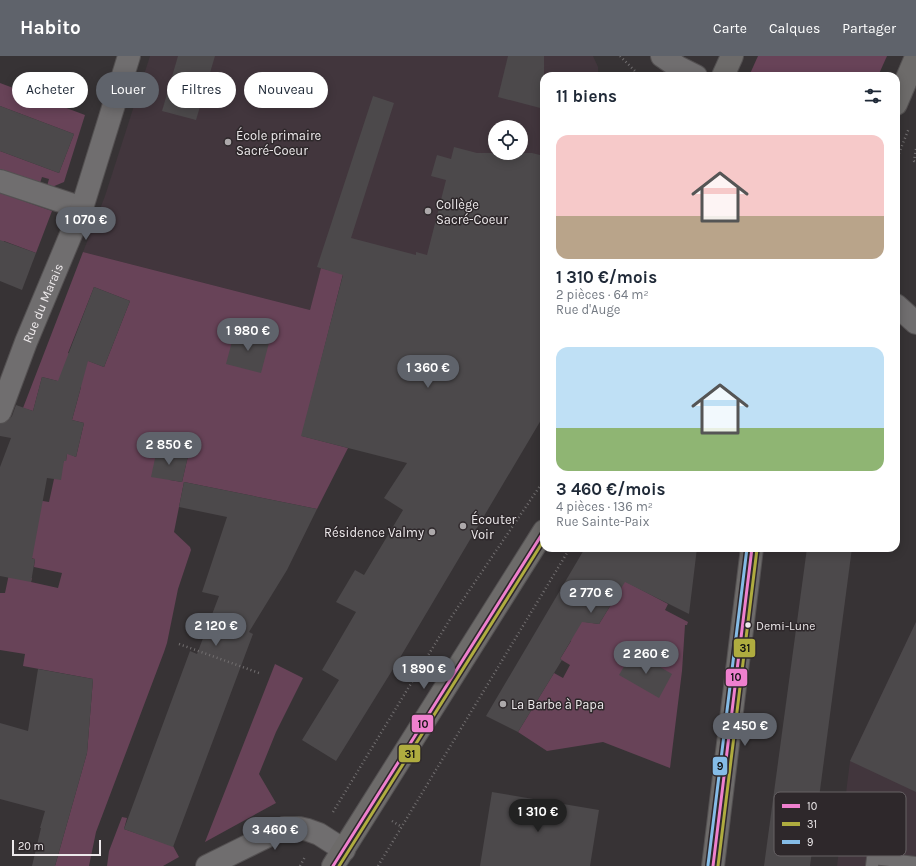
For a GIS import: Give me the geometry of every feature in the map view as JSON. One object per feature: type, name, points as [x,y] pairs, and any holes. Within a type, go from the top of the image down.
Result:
[{"type":"main road","points":[[725,72],[732,56]]},
{"type":"main road","points":[[900,95],[916,57]]},
{"type":"main road","points":[[339,858],[540,537]]},
{"type":"main road","points":[[713,866],[752,552]]},
{"type":"street","name":"Rue du Marais","points":[[0,412],[26,342],[82,208],[129,56]]},
{"type":"street","points":[[662,56],[688,72]]},
{"type":"street","points":[[0,181],[82,208]]},
{"type":"street","points":[[900,309],[916,323]]},
{"type":"street","points":[[207,866],[284,828],[299,828],[319,834],[339,858]]},
{"type":"lane","points":[[872,866],[873,858],[916,863]]},
{"type":"path","points":[[620,56],[635,72]]},
{"type":"path","points":[[900,151],[909,127]]},
{"type":"path","points":[[916,149],[914,161],[916,162]]},
{"type":"path","points":[[300,866],[452,616],[540,486]]},
{"type":"path","points":[[378,866],[568,552]]},
{"type":"path","points":[[179,644],[259,673]]},
{"type":"shaded area","points":[[150,56],[593,56],[598,67],[598,72],[540,72],[540,332],[321,269],[310,310],[83,252],[105,196],[133,108],[159,108],[159,72],[145,72]]},
{"type":"shaded area","points":[[758,56],[887,56],[880,72],[751,72]]},
{"type":"shaded area","points":[[0,83],[12,88],[12,108],[66,108],[85,115],[64,182],[52,187],[47,186],[49,179],[42,177],[40,183],[0,169],[0,151],[59,173],[74,134],[0,106]]},
{"type":"shaded area","points":[[0,193],[52,211],[36,253],[4,241],[0,251]]},
{"type":"shaded area","points":[[83,252],[310,310],[321,268],[343,274],[302,436],[348,448],[317,509],[184,482],[174,532],[190,547],[191,550],[178,589],[167,643],[96,832],[89,866],[55,866],[87,753],[93,679],[23,666],[25,654],[0,650],[0,593],[5,593],[9,574],[32,578],[31,582],[58,588],[62,573],[34,567],[35,559],[0,552],[0,494],[49,502],[54,479],[64,461],[66,461],[67,453],[76,457],[84,423],[72,420],[81,387],[42,377],[33,411],[23,408]],"holes":[[[94,287],[130,301],[104,367],[68,353]],[[150,438],[177,444],[175,453],[188,456],[182,482],[170,480],[157,451],[152,450],[153,443],[149,442]]]},
{"type":"shaded area","points":[[619,578],[668,604],[665,610],[688,622],[687,625],[685,625],[682,671],[670,768],[603,742],[547,751],[518,732],[554,673],[563,678],[570,665],[560,659],[571,641],[572,620],[599,624],[612,603]]},
{"type":"shaded area","points":[[916,622],[916,866],[837,866],[838,856],[906,856],[906,792],[846,792],[850,761]]},
{"type":"shaded area","points":[[275,664],[303,678],[276,732],[259,774],[276,803],[205,842]]},
{"type":"shaded area","points":[[122,817],[127,818],[124,829],[173,846],[179,857],[163,866],[107,866],[109,851]]},
{"type":"building","points":[[178,56],[215,56],[210,72],[173,72]]},
{"type":"building","points":[[508,56],[544,56],[544,72],[540,72],[540,108],[498,97]]},
{"type":"building","points":[[167,94],[167,108],[200,108],[196,120],[162,111]]},
{"type":"building","points":[[373,96],[394,103],[351,238],[416,255],[416,252],[427,255],[446,180],[431,176],[437,155],[451,159],[454,147],[477,153],[488,153],[488,160],[528,160],[528,153],[540,155],[540,422],[398,661],[336,761],[302,740],[339,680],[322,670],[356,612],[336,602],[355,570],[364,575],[403,510],[384,498],[407,463],[301,436],[343,275],[317,267]]},
{"type":"building","points":[[0,106],[74,134],[59,173],[0,151]]},
{"type":"building","points":[[0,240],[36,253],[22,290],[0,281]]},
{"type":"building","points":[[94,287],[130,301],[104,367],[88,361],[72,420],[84,423],[76,457],[67,454],[66,461],[64,461],[61,480],[47,478],[32,559],[35,559],[31,582],[0,576],[0,467],[11,438],[0,436],[0,424],[8,421],[12,416],[16,405],[33,411],[42,377],[58,381]]},
{"type":"building","points":[[235,330],[270,339],[261,373],[226,364]]},
{"type":"building","points":[[157,449],[188,456],[182,482],[151,477]]},
{"type":"building","points":[[184,482],[317,509],[287,570],[249,632],[253,634],[173,847],[124,829],[190,651],[197,654],[219,596],[202,592],[227,517],[179,507]]},
{"type":"building","points":[[583,552],[697,552],[689,614],[625,582],[599,624],[582,622],[560,659],[562,660],[518,732],[486,716]]},
{"type":"building","points":[[806,552],[851,552],[820,792],[774,792]]},
{"type":"building","points":[[916,622],[916,792],[850,761]]},
{"type":"building","points":[[633,651],[672,674],[659,698],[619,675]]},
{"type":"building","points":[[38,669],[93,679],[87,753],[55,866],[32,866],[45,811],[0,799],[0,723],[28,731]]},
{"type":"building","points":[[492,792],[599,810],[590,866],[480,866]]},
{"type":"building","points":[[774,792],[774,856],[811,856],[810,866],[764,866]]},
{"type":"transit line","name":"10","points":[[333,866],[540,537]]},
{"type":"transit line","name":"31","points":[[339,866],[540,546]]},
{"type":"transit line","name":"9","points":[[708,865],[747,552]]},
{"type":"transit line","name":"10","points":[[713,866],[752,552]]},
{"type":"transit line","name":"31","points":[[718,866],[757,552]]},
{"type":"place","name":"École primaire Sacré-Coeur","points":[[228,142]]},
{"type":"place","name":"Collège Sacré-Coeur","points":[[428,211]]},
{"type":"place","name":"Écouter Voir","points":[[463,526]]},
{"type":"place","name":"Résidence Valmy","points":[[432,532]]},
{"type":"place","name":"Demi-Lune","points":[[748,625]]},
{"type":"place","name":"La Barbe à Papa","points":[[503,704]]}]
